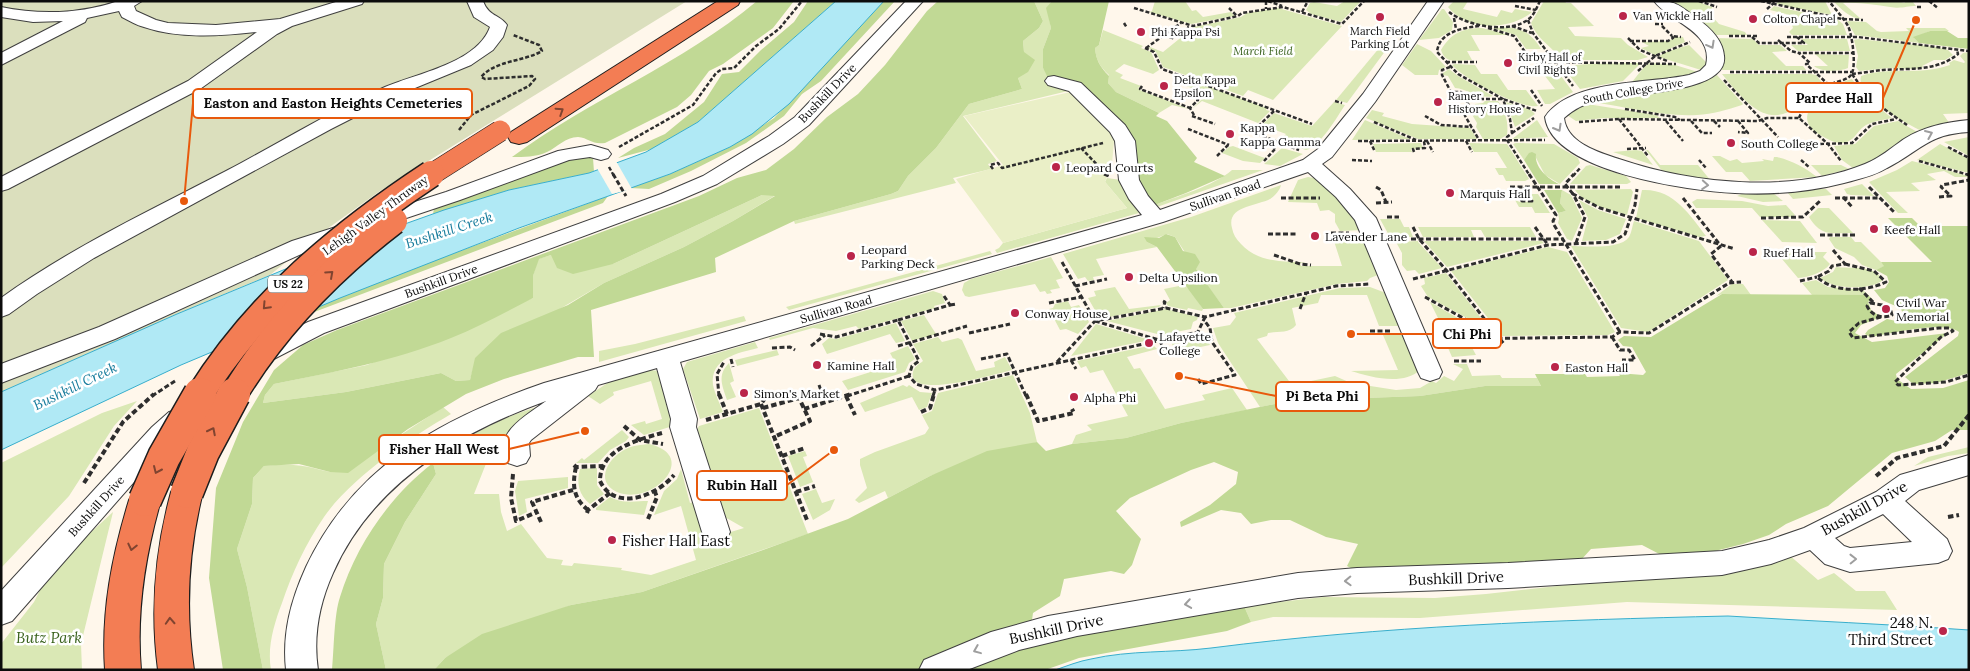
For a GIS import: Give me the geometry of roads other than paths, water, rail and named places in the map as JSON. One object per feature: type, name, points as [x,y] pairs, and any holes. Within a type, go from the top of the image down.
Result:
[{"type":"highway","name":"Lehigh Valley Thruway","points":[[176,670],[171,637],[170,572],[180,516],[187,492],[206,442],[231,395],[276,332],[309,294],[347,258],[391,223],[510,134],[708,1]]},
{"type":"highway","name":"Lehigh Valley Thruway","points":[[123,670],[122,624],[125,587],[130,554],[145,500],[168,447],[195,398],[228,352],[281,291],[322,253],[369,216],[731,1]]},
{"type":"street","points":[[1,186],[194,85],[271,30],[286,23],[356,1]]},
{"type":"street","name":"Bushkill Drive","points":[[1,612],[160,434],[225,377],[286,342],[360,310],[668,198],[710,180],[776,140],[802,121],[915,1]]},
{"type":"street","name":"South College Drive","points":[[1662,1],[1714,36],[1717,56],[1713,68],[1705,75],[1686,82],[1610,93],[1573,103],[1559,111],[1554,118],[1557,128],[1565,138],[1591,156],[1631,170],[1698,185],[1755,187],[1815,183],[1857,173],[1886,162],[1925,135],[1938,130],[1969,126]]},
{"type":"street","points":[[1,309],[94,248],[239,172],[305,134],[392,90],[476,56],[498,35],[499,25],[480,14],[478,2]]},
{"type":"street","points":[[1,12],[37,17],[97,11],[130,3],[128,14],[152,25],[187,30],[286,23]]},
{"type":"street","name":"Sullivan Road","points":[[302,670],[301,629],[304,613],[319,568],[336,538],[368,496],[430,443],[464,424],[513,402],[1156,218],[1310,164],[1325,153],[1441,5]]},
{"type":"street","points":[[1,60],[68,24],[97,11]]},
{"type":"street","points":[[1054,81],[1075,87],[1098,108],[1123,138],[1126,147],[1129,180],[1139,199],[1156,218]]},
{"type":"street","points":[[1,374],[107,333],[300,246],[453,196],[564,155],[591,150],[604,159]]},
{"type":"street","points":[[1310,164],[1349,199],[1366,218],[1430,372]]},
{"type":"street","points":[[666,357],[684,420],[675,436],[716,532]]},
{"type":"street","points":[[517,456],[516,441],[522,433],[595,377]]},
{"type":"street","name":"Bushkill Drive","points":[[934,670],[994,643],[1059,625],[1278,587],[1349,581],[1722,563],[1771,552],[1814,536],[1886,500],[1910,482],[1969,465]]},
{"type":"street","points":[[1814,536],[1835,556],[1850,560],[1936,553],[1938,551],[1937,547],[1886,500]]},
{"type":"water","name":"Bushkill Creek","points":[[836,1],[884,1],[789,104],[752,134],[730,147],[670,174],[519,228],[340,298],[181,365],[1,450],[1,392],[177,314],[329,251],[444,210],[509,190],[589,173],[646,152],[698,122]]},
{"type":"water","points":[[1728,616],[1969,630],[1969,670],[1055,670],[1086,660],[1121,654],[1196,650],[1340,634],[1469,625]]},
{"type":"place","name":"Van Wickle Hall","points":[[1623,16]]},
{"type":"place","name":"March Field Parking Lot","points":[[1380,17]]},
{"type":"place","name":"Colton Chapel","points":[[1753,19]]},
{"type":"place","name":"Pardee Hall","points":[[1916,20]]},
{"type":"place","name":"Phi Kappa Psi","points":[[1141,32]]},
{"type":"place","name":"Kirby Hall of Civil Rights","points":[[1508,63]]},
{"type":"place","name":"Delta Kappa Epsilon","points":[[1164,86]]},
{"type":"place","name":"Ramer History House","points":[[1438,102]]},
{"type":"place","name":"Kappa Kappa Gamma","points":[[1230,134]]},
{"type":"place","name":"South College","points":[[1731,143]]},
{"type":"place","name":"Leopard Courts","points":[[1056,167]]},
{"type":"place","name":"Marquis Hall","points":[[1450,193]]},
{"type":"place","name":"Easton and Easton Heights Cemeteries","points":[[184,201]]},
{"type":"place","name":"Keefe Hall","points":[[1874,229]]},
{"type":"place","name":"Lavender Lane","points":[[1315,236]]},
{"type":"place","name":"Ruef Hall","points":[[1753,252]]},
{"type":"place","name":"Leopard Parking Deck","points":[[851,256]]},
{"type":"place","name":"Delta Upsilion","points":[[1129,277]]},
{"type":"place","name":"Civil War Memorial","points":[[1886,309]]},
{"type":"place","name":"Conway House","points":[[1015,313]]},
{"type":"place","name":"Chi Phi","points":[[1351,334]]},
{"type":"place","name":"Lafayette College","points":[[1149,343]]},
{"type":"place","name":"Kamine Hall","points":[[817,365]]},
{"type":"place","name":"Easton Hall","points":[[1555,367]]},
{"type":"place","name":"Pi Beta Phi","points":[[1179,376]]},
{"type":"place","name":"Simon's Market","points":[[744,393]]},
{"type":"place","name":"Alpha Phi","points":[[1074,397]]},
{"type":"place","name":"Fisher Hall West","points":[[585,431]]},
{"type":"place","name":"Rubin Hall","points":[[834,450]]},
{"type":"place","name":"Fisher Hall East","points":[[612,540]]},
{"type":"place","name":"248 N. Third Street","points":[[1943,631]]},
{"type":"park label","name":"March Field","points":[[1263,51]]},
{"type":"park label","name":"Butz Park","points":[[49,637]]}]
